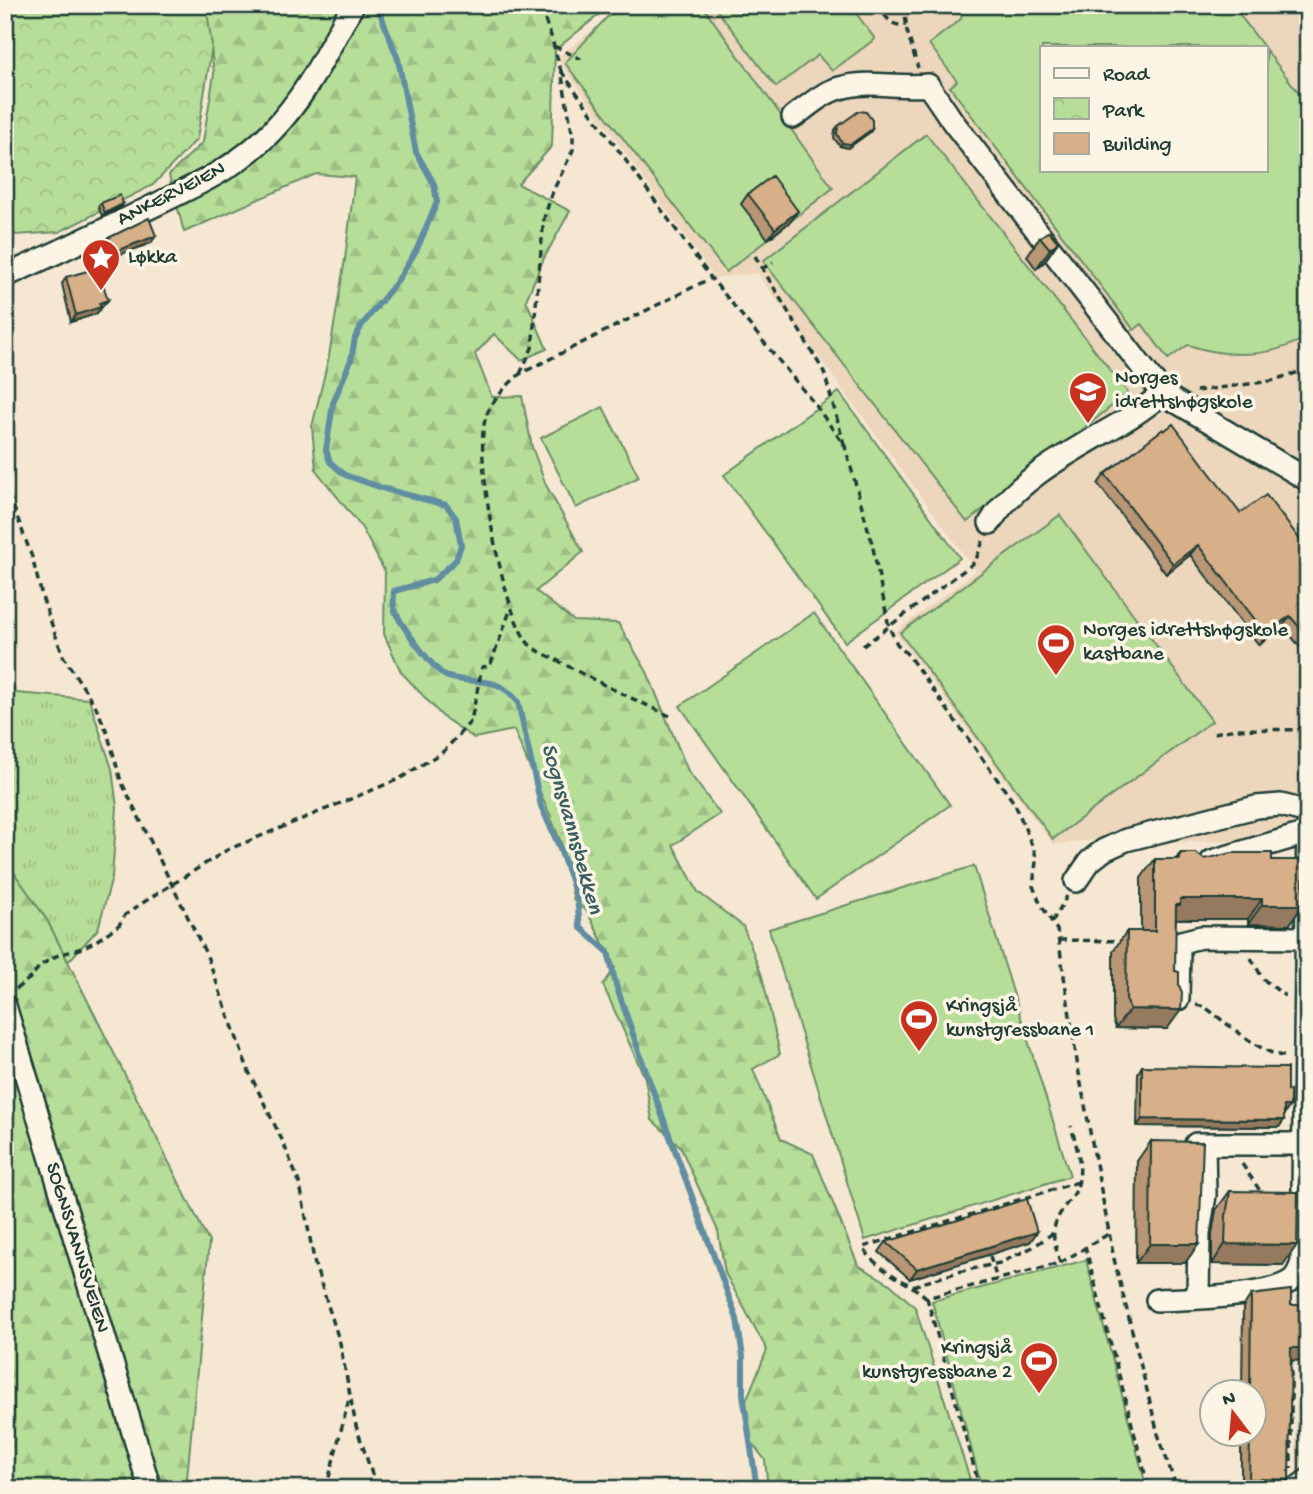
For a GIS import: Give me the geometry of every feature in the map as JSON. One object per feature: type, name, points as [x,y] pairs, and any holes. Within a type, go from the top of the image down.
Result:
[{"type":"street","name":"ANKERVEIEN","points":[[5,276],[72,247],[208,180],[235,163],[272,131],[310,83],[353,5]]},
{"type":"street","points":[[793,117],[841,87],[862,84],[928,86],[1165,396],[1308,480]]},
{"type":"street","points":[[990,523],[999,508],[1057,461],[1165,396]]},
{"type":"street","points":[[1076,881],[1090,861],[1104,850],[1126,840],[1256,807],[1281,805],[1308,812]]},
{"type":"street","points":[[1157,1300],[1238,1295],[1291,1281],[1300,1270],[1304,1210],[1308,824]]},
{"type":"street","points":[[1193,866],[1307,833]]},
{"type":"street","points":[[1178,1004],[1181,942],[1201,937],[1244,936],[1306,925]]},
{"type":"street","name":"SOGNSVANNSVEIEN","points":[[9,998],[150,1489]]},
{"type":"street","points":[[1198,1298],[1199,1233],[1205,1195],[1200,1144],[1303,1144]]},
{"type":"street","points":[[1205,1195],[1228,1196]]},
{"type":"street","points":[[1265,1196],[1304,1210]]},
{"type":"path","points":[[520,374],[532,348],[544,218],[553,191],[573,150],[561,71],[539,5]]},
{"type":"path","points":[[877,5],[891,24],[906,24]]},
{"type":"path","points":[[905,5],[906,24],[915,61]]},
{"type":"path","points":[[554,46],[581,60]]},
{"type":"path","points":[[561,71],[711,278],[813,402],[845,446]]},
{"type":"path","points":[[755,256],[824,372],[872,543],[888,627],[1014,804],[1035,853],[1033,886],[1040,903],[1058,930],[1078,1068],[1114,1259],[1158,1434],[1177,1489]]},
{"type":"path","points":[[762,270],[773,262]]},
{"type":"path","points":[[670,716],[605,686],[529,645],[511,608],[487,498],[481,439],[485,418],[490,409],[507,385],[520,374],[711,278]]},
{"type":"path","points":[[1165,396],[1272,381],[1308,369]]},
{"type":"path","points":[[5,484],[32,557],[43,600],[63,656],[96,707],[107,732],[121,781],[207,956],[249,1072],[283,1142],[300,1185],[315,1265],[340,1343],[355,1426],[377,1489]]},
{"type":"path","points":[[863,646],[975,562]]},
{"type":"path","points":[[9,998],[41,965],[56,956],[96,941],[119,925],[125,915],[227,850],[399,779],[444,751],[471,721],[482,667],[490,666],[511,608]]},
{"type":"path","points":[[1214,733],[1236,729],[1308,730]]},
{"type":"path","points":[[1052,922],[1076,881]]},
{"type":"path","points":[[1244,936],[1263,979],[1280,994],[1306,1002]]},
{"type":"path","points":[[1059,940],[1127,941]]},
{"type":"path","points":[[1178,1004],[1205,1007],[1261,1049],[1275,1056],[1304,1058]]},
{"type":"path","points":[[1060,1263],[1053,1233],[1055,1220],[1078,1187],[1081,1172],[1071,1126]]},
{"type":"path","points":[[1228,1144],[1265,1196]]},
{"type":"path","points":[[980,1489],[927,1298],[871,1261],[863,1247],[1079,1182]]},
{"type":"path","points":[[911,1286],[958,1272],[993,1266],[1032,1247],[1053,1233]]},
{"type":"path","points":[[927,1298],[1060,1263],[1110,1233]]},
{"type":"path","points":[[1085,1246],[1149,1489]]},
{"type":"path","points":[[990,1255],[997,1280]]},
{"type":"path","points":[[1291,1350],[1298,1482]]},
{"type":"path","points":[[326,1489],[350,1395]]},
{"type":"shaded area","name":"Norges idrettshøgskole","points":[[625,5],[1308,5],[1308,839],[1150,843],[1090,840],[1054,845],[895,632],[976,571],[757,273],[715,278],[557,58]]},
{"type":"shaded area","points":[[1308,1273],[1308,1472],[1296,1481],[1297,1283]]},
{"type":"green space","points":[[5,5],[206,5],[212,46],[197,139],[153,185],[59,232],[16,235],[5,225]]},
{"type":"green space","points":[[206,5],[611,5],[555,50],[552,146],[518,184],[570,211],[543,260],[526,300],[547,349],[521,360],[494,334],[475,354],[492,397],[522,396],[532,447],[546,485],[583,552],[536,591],[574,621],[618,623],[647,672],[688,771],[720,814],[673,845],[698,892],[743,926],[762,976],[780,1054],[753,1069],[781,1139],[813,1154],[858,1265],[890,1284],[915,1307],[973,1489],[768,1489],[765,1460],[748,1438],[746,1401],[767,1350],[725,1273],[718,1231],[680,1146],[652,1120],[645,1078],[603,985],[615,968],[587,911],[574,901],[561,842],[514,730],[474,738],[443,717],[401,672],[384,634],[385,572],[362,528],[316,470],[312,427],[329,356],[355,177],[316,174],[184,232],[169,175],[203,142],[214,74]]},
{"type":"green space","points":[[629,5],[702,5],[833,188],[726,272],[565,63],[607,17]]},
{"type":"green space","points":[[713,5],[850,5],[875,39],[832,71],[818,55],[776,87]]},
{"type":"green space","points":[[963,5],[1232,5],[1263,46],[1040,46],[1040,172],[1268,172],[1268,53],[1308,105],[1308,336],[1279,349],[1249,354],[1219,352],[1188,345],[1168,359],[1142,324],[1134,330],[950,87],[957,81],[929,44],[961,19]]},
{"type":"green space","points":[[926,134],[1128,393],[967,522],[763,261]]},
{"type":"green space","points":[[839,392],[960,558],[845,642],[724,475]]},
{"type":"green space","points":[[603,407],[639,477],[576,508],[541,438]]},
{"type":"green space","name":"Norges idrettshøgskole kastbane","points":[[1060,515],[1212,721],[1053,839],[900,633]]},
{"type":"green space","points":[[814,613],[950,805],[816,899],[680,706]]},
{"type":"green space","points":[[5,672],[16,693],[89,699],[112,769],[117,807],[112,877],[98,929],[68,962],[47,920],[12,870],[5,809]]},
{"type":"green space","points":[[5,809],[12,870],[47,920],[209,1242],[186,1489],[5,1489]]},
{"type":"green space","name":"Kringsjå kunstgressbane 1","points":[[974,866],[1070,1176],[865,1240],[769,929]]},
{"type":"green space","name":"Kringsjå kunstgressbane 2","points":[[1086,1260],[1147,1489],[982,1489],[932,1301]]},
{"type":"building","points":[[859,111],[866,112],[872,120],[872,129],[851,144],[842,143],[837,134],[838,126]]},
{"type":"building","points":[[772,176],[798,211],[775,229],[748,194]]},
{"type":"building","points":[[120,195],[123,204],[105,213],[101,203]]},
{"type":"building","points":[[149,218],[156,236],[105,255],[100,242]]},
{"type":"building","points":[[1049,231],[1058,242],[1050,249],[1040,237]]},
{"type":"building","points":[[98,268],[108,300],[99,303],[101,307],[76,315],[66,277]]},
{"type":"building","points":[[1173,424],[1240,513],[1266,495],[1308,550],[1308,638],[1290,616],[1266,634],[1198,545],[1173,564],[1105,474]]},
{"type":"building","points":[[1180,853],[1196,853],[1204,859],[1232,853],[1272,853],[1272,860],[1303,860],[1303,905],[1262,905],[1262,899],[1180,899],[1180,905],[1176,905],[1175,971],[1179,972],[1181,1010],[1130,1009],[1126,999],[1127,931],[1155,931],[1155,859],[1180,859]]},
{"type":"building","points":[[1142,1066],[1287,1068],[1290,1106],[1284,1106],[1284,1120],[1142,1119]]},
{"type":"building","points":[[1151,1141],[1203,1142],[1199,1244],[1150,1244]]},
{"type":"building","points":[[1230,1191],[1298,1192],[1297,1245],[1225,1244]]},
{"type":"building","points":[[1027,1199],[1037,1232],[917,1269],[886,1242]]},
{"type":"building","points":[[1291,1290],[1291,1305],[1308,1305],[1308,1348],[1291,1348],[1289,1480],[1249,1479],[1250,1448],[1268,1448],[1268,1378],[1250,1378],[1251,1295]]},
{"type":"waterway","name":"Sognsvannsbekken","points":[[377,5],[398,59],[416,152],[434,184],[437,202],[417,249],[398,280],[362,325],[355,338],[351,360],[333,403],[326,450],[330,462],[345,475],[446,505],[456,518],[461,545],[456,560],[434,580],[394,591],[394,608],[418,646],[442,673],[448,677],[502,687],[518,702],[541,806],[577,897],[580,927],[608,952],[616,985],[644,1066],[737,1319],[743,1357],[743,1394],[757,1489]]},
{"type":"place","name":"Løkka","points":[[101,292]]},
{"type":"place","name":"Norges idrettshøgskole","points":[[1088,425]]},
{"type":"place","name":"Norges idrettshøgskole kastbane","points":[[1056,677]]},
{"type":"place","name":"Kringsjå kunstgressbane 1","points":[[919,1053]]},
{"type":"place","name":"Kringsjå kunstgressbane 2","points":[[1039,1395]]}]
